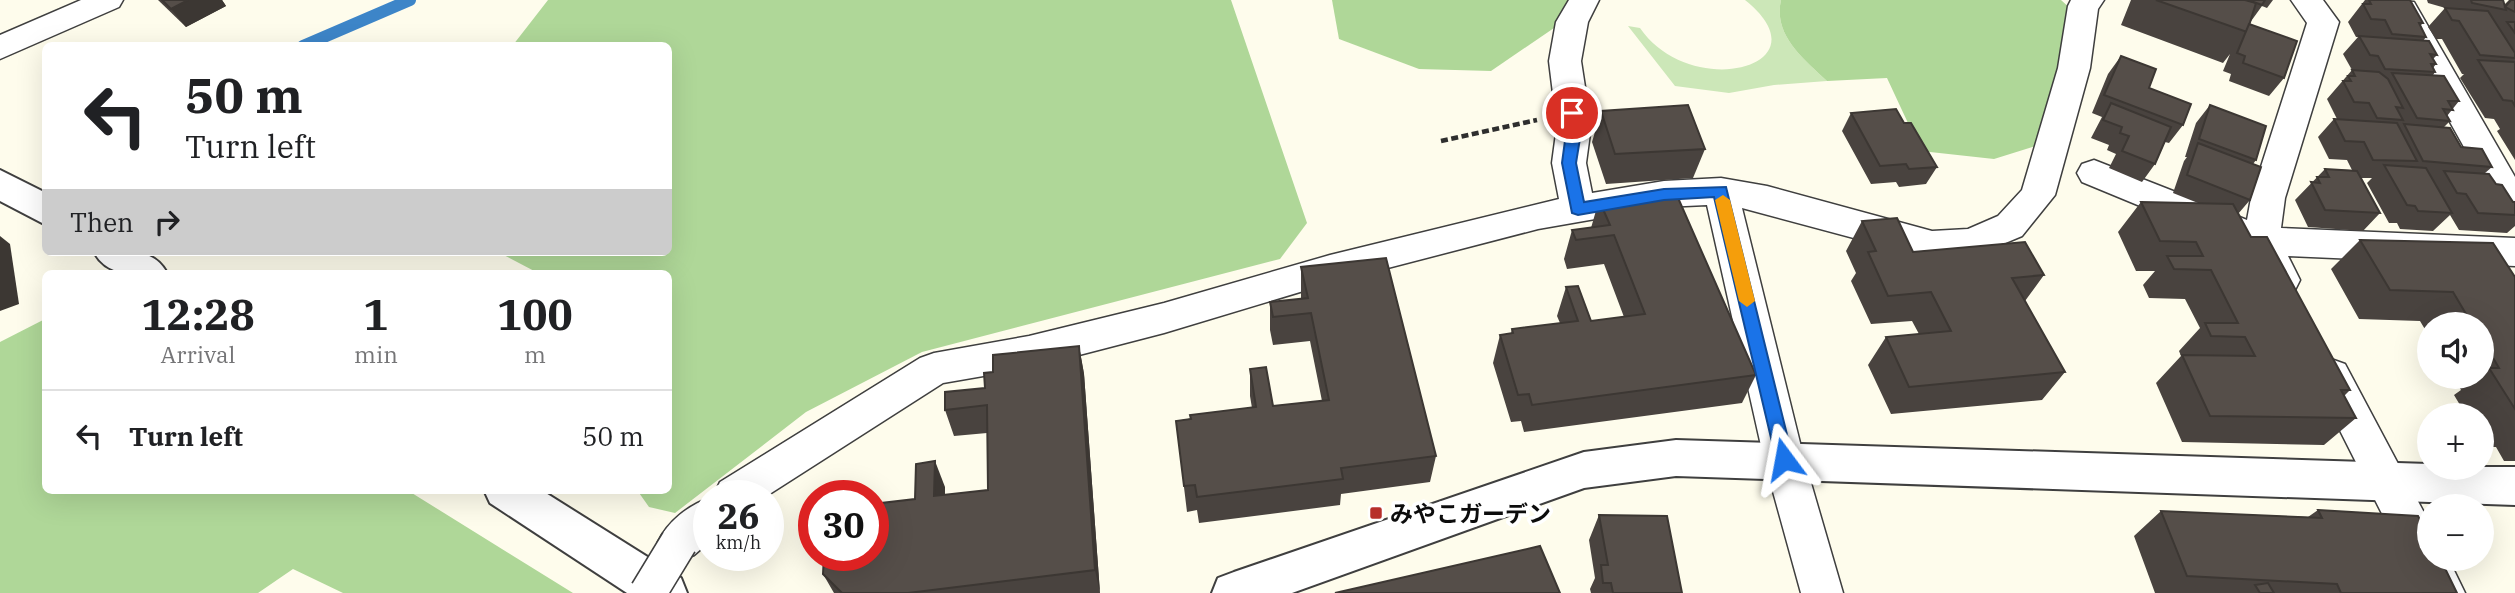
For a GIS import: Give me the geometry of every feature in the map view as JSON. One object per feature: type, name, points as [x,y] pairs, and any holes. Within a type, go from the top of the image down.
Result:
[{"type":"street","points":[[0,48],[108,0]]},
{"type":"street","points":[[1578,209],[1569,163],[1574,126],[1565,61],[1572,22],[1584,0]]},
{"type":"street","points":[[758,480],[934,369],[1029,352],[1164,318],[1331,268],[1538,216],[1664,194],[1721,191],[1767,199],[1932,245],[1972,243],[2010,226],[2038,195],[2072,164],[2074,68],[2083,6],[2089,0]]},
{"type":"street","points":[[2299,313],[2262,241],[2268,198],[2323,22],[2306,0]]},
{"type":"street","points":[[2394,0],[2399,2],[2515,208]]},
{"type":"street","points":[[2072,164],[2262,241],[2515,252]]},
{"type":"street","points":[[0,184],[42,209]]},
{"type":"street","points":[[1721,191],[1784,459],[1822,593]]},
{"type":"street","points":[[120,256],[143,270]]},
{"type":"street","points":[[2318,349],[2444,593]]},
{"type":"street","points":[[1234,593],[1584,470],[1676,458],[1784,459],[2515,486]]},
{"type":"street","points":[[511,494],[665,593]]},
{"type":"street","points":[[648,593],[693,530]]},
{"type":"path","points":[[1441,141],[1572,113]]},
{"type":"green space","points":[[548,0],[1231,0],[1307,223],[1280,259],[922,352],[806,412],[718,480],[693,480],[693,499],[675,513],[649,507],[640,494],[672,494],[672,270],[532,270],[506,256],[672,256],[672,42],[515,42]]},
{"type":"green space","points":[[1332,0],[1595,0],[1491,71],[1419,69],[1339,39]]},
{"type":"green space","points":[[1745,0],[1781,0],[1781,24],[1786,35],[1800,54],[1827,81],[1774,85],[1729,93],[1675,86],[1628,26],[1640,28],[1663,51],[1690,64],[1718,69],[1743,67],[1762,58],[1771,43],[1767,23]]},
{"type":"green space","points":[[1781,0],[2061,0],[2072,10],[2063,67],[2036,146],[1994,159],[1921,151],[1887,78],[1827,81],[1800,54],[1786,35],[1781,24]]},
{"type":"green space","points":[[42,321],[42,494],[413,494],[573,593],[343,593],[293,569],[258,593],[0,593],[0,342]]},
{"type":"building","points":[[162,0],[188,0],[171,9]]},
{"type":"building","points":[[2156,0],[2245,0],[2256,3],[2247,32]]},
{"type":"building","points":[[2248,0],[2265,0],[2262,5]]},
{"type":"building","points":[[2369,0],[2410,0],[2423,23],[2419,23],[2426,37],[2392,34],[2385,20],[2371,19],[2363,4],[2371,4]]},
{"type":"building","points":[[2471,0],[2503,0],[2506,10],[2472,3]]},
{"type":"building","points":[[2511,0],[2515,0],[2515,12],[2505,7]]},
{"type":"building","points":[[2445,8],[2488,11],[2515,53],[2515,58],[2480,55],[2459,21],[2452,20]]},
{"type":"building","points":[[2507,22],[2515,22],[2515,33]]},
{"type":"building","points":[[2249,24],[2297,41],[2284,78],[2243,63],[2245,56],[2237,53]]},
{"type":"building","points":[[2359,36],[2429,41],[2437,55],[2430,54],[2436,64],[2431,64],[2435,72],[2385,69],[2378,56],[2370,55]]},
{"type":"building","points":[[2121,56],[2156,69],[2149,88],[2191,104],[2183,125],[2104,95]]},
{"type":"building","points":[[2478,60],[2515,62],[2515,106],[2512,101],[2503,100]]},
{"type":"building","points":[[2352,70],[2379,72],[2388,79],[2403,108],[2396,107],[2403,120],[2377,118],[2369,103],[2354,102],[2343,81],[2351,81],[2348,76],[2355,76]]},
{"type":"building","points":[[2392,73],[2444,76],[2459,101],[2448,101],[2453,110],[2443,109],[2450,121],[2417,118]]},
{"type":"building","points":[[2111,103],[2171,127],[2155,164],[2122,151],[2129,136],[2120,133],[2122,127],[2103,120]]},
{"type":"building","points":[[1688,105],[1705,149],[1615,154],[1601,111]]},
{"type":"building","points":[[2210,105],[2266,126],[2256,160],[2199,139]]},
{"type":"building","points":[[1896,109],[1904,123],[1911,123],[1937,167],[1909,169],[1906,164],[1880,166],[1851,113]]},
{"type":"building","points":[[2334,119],[2397,123],[2417,161],[2373,160],[2364,142],[2345,141]]},
{"type":"building","points":[[2404,124],[2450,128],[2461,147],[2482,149],[2492,167],[2423,161]]},
{"type":"building","points":[[2198,143],[2261,167],[2250,200],[2187,175]]},
{"type":"building","points":[[2384,165],[2426,168],[2452,213],[2418,211],[2415,206],[2407,205]]},
{"type":"building","points":[[2325,169],[2357,171],[2380,213],[2325,210],[2311,182],[2320,183],[2317,177],[2329,177]]},
{"type":"building","points":[[2444,171],[2489,174],[2515,202],[2515,215],[2478,213],[2466,194],[2457,193]]},
{"type":"building","points":[[1675,191],[1756,375],[1532,405],[1529,394],[1518,395],[1500,335],[1513,333],[1512,329],[1578,321],[1566,287],[1578,286],[1591,321],[1645,314],[1614,235],[1576,240],[1572,230],[1610,225],[1599,200]]},
{"type":"building","points":[[2141,202],[2233,204],[2251,237],[2267,237],[2350,390],[2341,390],[2356,418],[2210,416],[2182,355],[2255,356],[2245,337],[2211,336],[2205,323],[2238,323],[2211,270],[2174,269],[2167,256],[2203,256],[2196,242],[2160,241]]},
{"type":"building","points":[[1897,218],[1913,252],[2025,242],[2044,275],[2012,278],[2065,372],[1909,387],[1886,337],[1951,331],[1931,292],[1888,296],[1868,252],[1876,251],[1862,221]]},
{"type":"building","points":[[2360,240],[2493,243],[2515,277],[2515,409],[2494,376],[2494,368],[2499,368],[2494,359],[2494,312],[2465,312],[2453,292],[2390,290]]},
{"type":"building","points":[[1386,258],[1436,456],[1341,468],[1343,479],[1197,497],[1195,485],[1184,486],[1176,421],[1191,419],[1190,415],[1256,407],[1250,369],[1266,367],[1273,406],[1329,400],[1311,313],[1273,317],[1270,302],[1308,298],[1301,267]]},
{"type":"building","points":[[1079,346],[1095,570],[908,593],[842,593],[823,571],[889,571],[889,502],[915,499],[916,464],[935,461],[934,496],[988,490],[987,405],[945,410],[945,392],[985,388],[984,373],[993,372],[993,355]]},
{"type":"building","points":[[2318,510],[2417,516],[2417,571],[2446,571],[2457,593],[2341,593],[2337,584],[2187,576],[2161,511],[2322,518]]},
{"type":"building","points":[[1599,515],[1667,516],[1682,593],[1613,593],[1611,583],[1603,583],[1601,565],[1608,565]]},
{"type":"building","points":[[1540,546],[1560,593],[1335,593]]},
{"type":"building","points":[[2268,583],[2274,593],[2260,593],[2255,585]]},
{"type":"waterway","points":[[312,42],[410,0]]},
{"type":"slow traffic","points":[[1723,200],[1747,301]]},
{"type":"place","name":"みやこガーデン","points":[[1376,513]]},
{"type":"route","points":[[1572,113],[1574,126],[1569,163],[1578,209],[1664,194],[1721,191],[1784,459]]}]
